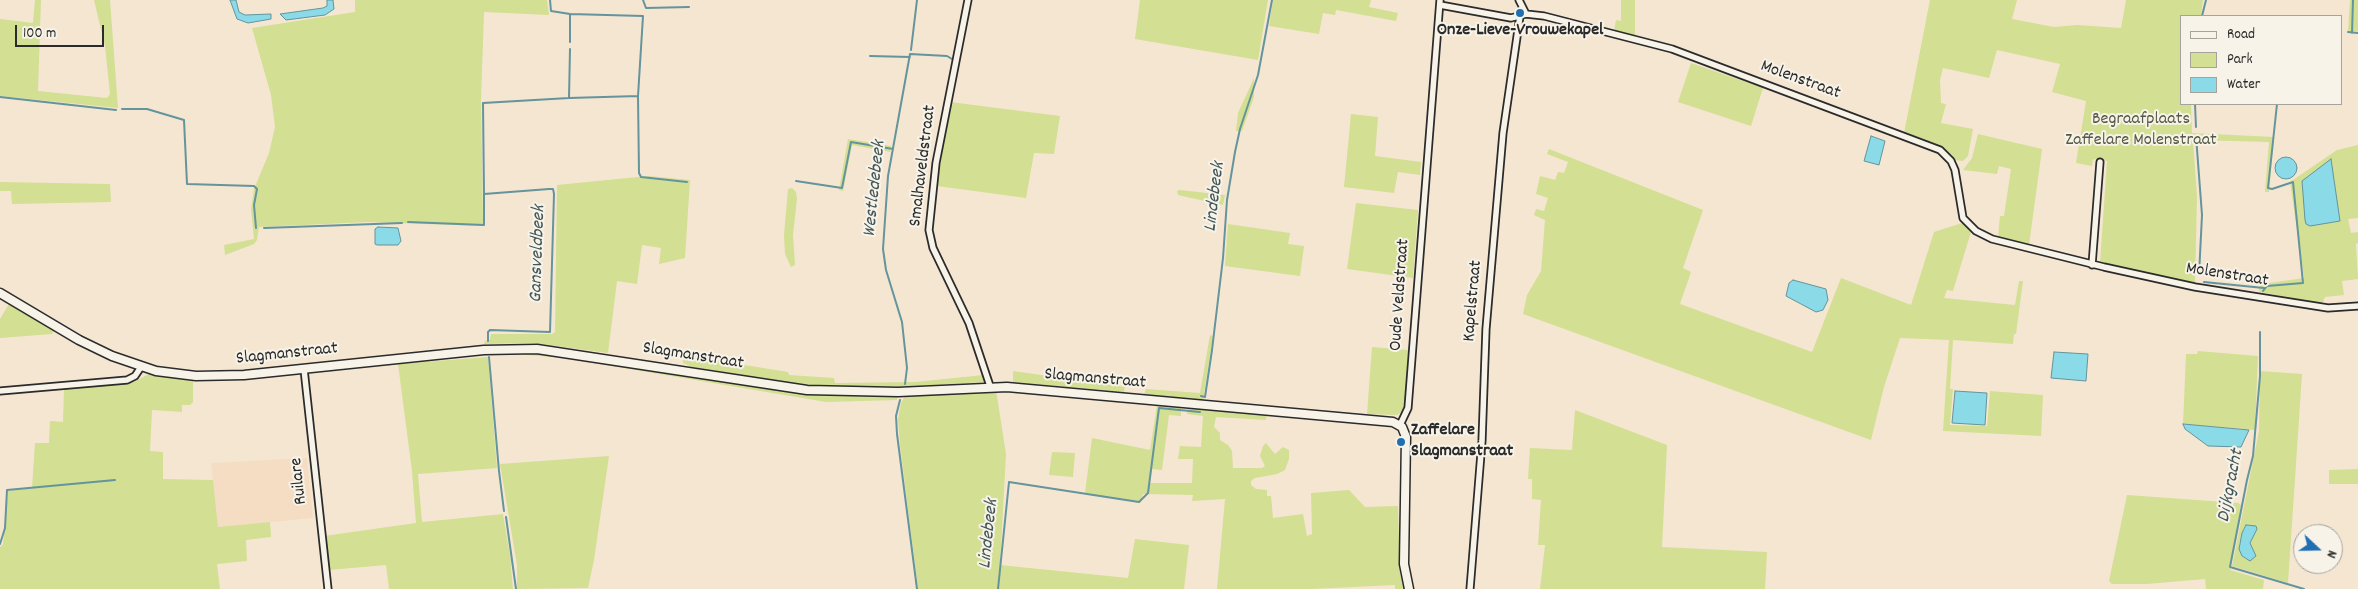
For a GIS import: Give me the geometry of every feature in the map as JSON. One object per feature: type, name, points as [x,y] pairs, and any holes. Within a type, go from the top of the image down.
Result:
[{"type":"main road","name":"Slagmanstraat","points":[[0,293],[97,350],[141,367],[170,373],[211,376],[304,369],[484,350],[523,349],[567,352],[815,390],[898,392],[990,386],[1389,421],[1400,425]]},
{"type":"main road","points":[[1400,425],[1406,437],[1404,564],[1410,589]]},
{"type":"street","name":"Smalhaveldstraat","points":[[968,0],[936,163],[929,230],[933,248],[969,323],[990,386]]},
{"type":"street","points":[[1518,0],[1523,15]]},
{"type":"street","name":"Molenstraat","points":[[1440,3],[1511,18],[1523,15],[1544,16],[1672,49],[1940,150],[1951,161],[1963,218],[1968,225],[1992,239],[2092,265],[2195,287],[2328,308],[2358,306]]},
{"type":"street","name":"Oude Veldstraat","points":[[1400,425],[1408,408],[1440,3]]},
{"type":"street","name":"Kapelstraat","points":[[1470,589],[1482,441],[1486,329],[1503,133],[1523,15]]},
{"type":"street","points":[[2092,265],[2100,162]]},
{"type":"street","points":[[0,391],[127,380],[135,376],[141,367]]},
{"type":"street","name":"Ruilare","points":[[304,369],[328,589]]},
{"type":"shaded area","points":[[307,458],[313,518],[218,527],[211,463]]},
{"type":"green space","points":[[35,0],[41,0],[38,91],[107,98],[110,94],[105,46],[94,0],[110,0],[118,108],[0,96],[0,19],[33,23]]},
{"type":"green space","points":[[355,0],[547,0],[549,15],[484,12],[481,100],[483,226],[368,222],[259,227],[257,240],[254,244],[225,255],[224,245],[254,239],[251,209],[254,189],[269,153],[275,127],[271,95],[252,28],[355,12]]},
{"type":"green space","points":[[1140,0],[1268,0],[1258,60],[1135,39]]},
{"type":"green space","points":[[1273,0],[1371,0],[1369,7],[1398,13],[1396,21],[1336,10],[1335,15],[1323,13],[1319,34],[1269,26]]},
{"type":"green space","points":[[1621,0],[1635,0],[1635,36],[1614,31],[1616,20],[1621,21]]},
{"type":"green space","name":"Begraafplaats Zaffelare Molenstraat","points":[[1930,0],[2017,0],[2012,19],[2054,27],[2077,25],[2121,28],[2126,0],[2203,0],[2201,15],[2180,15],[2180,105],[2191,105],[2192,133],[2274,137],[2269,192],[2265,192],[2269,142],[2193,140],[2197,197],[2195,284],[2100,263],[2107,161],[2093,159],[2092,166],[2076,163],[2086,101],[2052,92],[2060,64],[1997,50],[1989,78],[1943,68],[1940,80],[1941,103],[1946,104],[1941,123],[1973,129],[1968,156],[1963,161],[1955,160],[1937,145],[1904,133]]},
{"type":"green space","points":[[2350,0],[2358,0],[2358,31],[2348,31]]},
{"type":"green space","points":[[1691,63],[1763,88],[1751,126],[1678,102]]},
{"type":"green space","points":[[1254,78],[1254,97],[1242,131],[1236,131],[1238,113]]},
{"type":"green space","points":[[950,102],[1060,116],[1054,154],[1034,153],[1026,198],[937,186]]},
{"type":"green space","points":[[1351,114],[1378,117],[1375,156],[1421,162],[1420,175],[1398,172],[1394,193],[1344,187]]},
{"type":"green space","points":[[1978,134],[2042,149],[2029,245],[1998,237],[2000,216],[2004,216],[2011,169],[1999,166],[1997,174],[1963,170],[1972,158]]},
{"type":"green space","points":[[848,139],[891,146],[890,152],[852,145],[843,191],[839,190]]},
{"type":"green space","points":[[2358,145],[2358,218],[2348,219],[2351,233],[2358,232],[2358,243],[2356,244],[2358,279],[2342,281],[2344,295],[2325,297],[2323,302],[2319,303],[2260,292],[2258,288],[2262,284],[2304,278],[2290,182],[2337,150]]},
{"type":"green space","points":[[1549,149],[1703,210],[1683,268],[1691,272],[1680,304],[1812,352],[1841,278],[1911,305],[1934,232],[1962,223],[1971,232],[1953,291],[1947,290],[1944,298],[2015,305],[2019,281],[2023,281],[2013,344],[1953,340],[1950,389],[1953,389],[1950,425],[1987,426],[1990,391],[2043,395],[2041,436],[1943,431],[1949,340],[1900,338],[1884,387],[1871,440],[1523,314],[1527,295],[1541,271],[1545,220],[1534,215],[1536,209],[1544,211],[1548,198],[1536,194],[1540,176],[1555,180],[1558,172],[1564,173],[1568,162],[1547,154]]},
{"type":"green space","points":[[648,176],[690,180],[685,258],[659,264],[661,248],[642,245],[637,284],[617,281],[608,353],[534,343],[484,344],[485,341],[490,340],[491,334],[552,334],[555,332],[557,185]]},
{"type":"green space","points":[[0,182],[110,184],[111,202],[12,204],[11,191],[0,191]]},
{"type":"green space","points":[[792,188],[796,192],[797,199],[793,235],[795,265],[791,267],[785,254],[784,235],[788,189]]},
{"type":"green space","points":[[1177,191],[1225,195],[1223,205],[1178,195]]},
{"type":"green space","points":[[1356,203],[1418,210],[1413,278],[1347,269]]},
{"type":"green space","points":[[1228,224],[1290,233],[1288,244],[1304,246],[1300,276],[1225,266]]},
{"type":"green space","points":[[9,304],[54,331],[52,334],[0,338],[0,319]]},
{"type":"green space","points":[[1210,335],[1213,336],[1203,400],[1144,394],[1146,389],[1200,393]]},
{"type":"green space","points":[[1372,347],[1408,350],[1405,404],[1403,411],[1397,415],[1367,414]]},
{"type":"green space","points":[[2198,351],[2258,356],[2255,430],[2183,424],[2186,354],[2197,354]]},
{"type":"green space","points":[[492,353],[538,353],[826,396],[897,396],[897,400],[826,402],[564,358],[515,354],[492,355]]},
{"type":"green space","points":[[683,355],[788,372],[789,375],[834,378],[835,383],[915,382],[984,375],[984,382],[903,387],[834,388],[789,383],[692,367],[683,363]]},
{"type":"green space","points":[[488,357],[497,468],[418,474],[422,522],[503,514],[513,589],[389,589],[386,565],[329,570],[324,536],[416,523],[412,471],[398,364]]},
{"type":"green space","points":[[1013,371],[1125,387],[1124,392],[1013,382]]},
{"type":"green space","points":[[2260,371],[2302,374],[2288,583],[2232,566],[2259,431]],"holes":[[[2244,528],[2253,535],[2250,543],[2256,556],[2247,560],[2242,556],[2239,545]]]},
{"type":"green space","points":[[149,374],[193,380],[193,402],[190,405],[182,405],[182,412],[152,410],[150,451],[163,452],[163,479],[213,480],[218,527],[270,522],[271,537],[246,540],[247,561],[217,564],[220,589],[0,589],[0,547],[3,544],[8,491],[32,488],[35,443],[49,443],[50,421],[63,422],[64,388],[134,382]]},
{"type":"green space","points":[[996,390],[1006,454],[1000,565],[1128,578],[1135,539],[1189,545],[1184,589],[918,589],[900,445],[898,419],[901,403],[905,396]]},
{"type":"green space","points":[[1157,405],[1181,407],[1181,416],[1169,415],[1162,470],[1152,469],[1150,483],[1192,483],[1193,459],[1178,459],[1180,446],[1201,447],[1203,416],[1187,414],[1188,407],[1267,414],[1266,420],[1216,417],[1214,427],[1220,433],[1220,440],[1228,445],[1232,451],[1233,468],[1262,468],[1265,466],[1260,456],[1266,443],[1275,454],[1283,447],[1289,450],[1289,459],[1285,470],[1277,474],[1255,478],[1251,481],[1251,485],[1256,489],[1267,490],[1267,496],[1271,496],[1273,518],[1303,514],[1307,536],[1312,534],[1311,493],[1349,490],[1365,507],[1398,506],[1400,573],[1404,589],[1395,589],[1395,585],[1312,589],[1217,589],[1225,499],[1192,501],[1193,495],[1143,494],[1140,503],[1085,493],[1092,438],[1150,450]]},
{"type":"green space","points":[[1575,410],[1667,445],[1662,547],[1767,552],[1765,589],[1540,589],[1545,545],[1538,545],[1541,500],[1532,499],[1532,479],[1528,479],[1530,448],[1572,450]]},
{"type":"green space","points":[[1052,452],[1075,453],[1073,477],[1049,475]]},
{"type":"green space","points":[[609,456],[594,560],[588,588],[517,589],[517,565],[500,464]]},
{"type":"green space","points":[[2358,469],[2358,484],[2329,484],[2329,470]]},
{"type":"green space","points":[[2127,495],[2238,503],[2241,505],[2230,570],[2264,580],[2263,589],[2206,589],[2205,579],[2147,584],[2112,584],[2109,581]]},
{"type":"water","points":[[230,0],[236,0],[239,12],[245,15],[271,14],[271,19],[248,23],[237,19]]},
{"type":"water","points":[[327,0],[333,0],[334,9],[325,15],[286,20],[280,14],[323,8],[327,6]]},
{"type":"water","points":[[1871,136],[1885,141],[1879,165],[1864,161]]},
{"type":"water","points":[[2286,157],[2294,160],[2297,168],[2294,176],[2286,179],[2278,176],[2275,168],[2278,160]]},
{"type":"water","points":[[2331,159],[2340,221],[2310,226],[2306,224],[2305,220],[2302,181]]},
{"type":"water","points":[[378,227],[398,228],[401,241],[398,245],[375,244],[375,229]]},
{"type":"water","points":[[1793,280],[1826,289],[1828,300],[1823,310],[1816,312],[1786,296],[1789,283]]},
{"type":"water","points":[[2054,352],[2088,354],[2086,381],[2051,378]]},
{"type":"water","points":[[1955,391],[1987,393],[1985,425],[1952,423]]},
{"type":"water","points":[[2183,424],[2249,430],[2241,447],[2208,446],[2185,429]]},
{"type":"water","points":[[2246,525],[2256,526],[2257,529],[2250,543],[2256,556],[2250,561],[2242,556],[2239,549],[2242,533]]},
{"type":"waterway","name":"Gansveldbeek","points":[[550,0],[551,11],[570,14],[570,42]]},
{"type":"waterway","points":[[643,0],[646,8],[689,7]]},
{"type":"waterway","name":"Westledebeek","points":[[911,50],[917,0]]},
{"type":"waterway","name":"Lindebeek","points":[[1201,396],[1205,397],[1212,350],[1223,258],[1227,200],[1235,152],[1240,129],[1258,75],[1272,0]]},
{"type":"waterway","name":"Dijkgracht","points":[[2202,15],[2206,0]]},
{"type":"waterway","points":[[2352,33],[2353,0]]},
{"type":"waterway","points":[[570,14],[643,16],[638,96],[639,173],[641,177],[687,182]]},
{"type":"waterway","name":"Dijkgracht","points":[[2348,32],[2358,33]]},
{"type":"waterway","name":"Gansveldbeek","points":[[488,341],[488,332],[490,330],[550,332],[554,194],[553,189],[484,194],[483,103],[569,98],[570,49]]},
{"type":"waterway","name":"Westledebeek","points":[[905,384],[907,368],[902,322],[886,270],[883,249],[888,176],[910,54],[947,56],[952,59]]},
{"type":"waterway","points":[[870,56],[910,57]]},
{"type":"waterway","points":[[569,98],[638,96]]},
{"type":"waterway","points":[[0,97],[116,110]]},
{"type":"waterway","points":[[2195,105],[2196,127]]},
{"type":"waterway","name":"Dijkgracht","points":[[2263,291],[2267,286],[2303,283],[2293,182],[2272,189],[2268,188],[2277,105]]},
{"type":"waterway","points":[[122,109],[147,109],[184,120],[187,184],[254,186],[257,189],[254,205],[256,228]]},
{"type":"waterway","points":[[2196,136],[2202,215],[2199,275]]},
{"type":"waterway","points":[[796,181],[842,188],[851,142],[893,149]]},
{"type":"waterway","points":[[408,222],[484,225],[484,194]]},
{"type":"waterway","points":[[264,228],[402,223]]},
{"type":"waterway","points":[[2204,282],[2264,288]]},
{"type":"waterway","name":"Dijkgracht","points":[[2260,332],[2260,376],[2253,456],[2230,567],[2304,589]]},
{"type":"waterway","name":"Gansveldbeek","points":[[489,357],[504,511]]},
{"type":"waterway","name":"Westledebeek","points":[[900,400],[896,416],[897,434],[917,589]]},
{"type":"waterway","name":"Lindebeek","points":[[998,589],[1009,482],[1139,502],[1148,493],[1159,408],[1200,412]]},
{"type":"waterway","points":[[0,544],[5,528],[7,490],[115,480]]},
{"type":"waterway","name":"Gansveldbeek","points":[[506,517],[516,589]]},
{"type":"place","name":"Onze-Lieve-Vrouwekapel","points":[[1520,13]]},
{"type":"place","name":"Zaffelare Slagmanstraat","points":[[1401,442]]}]
